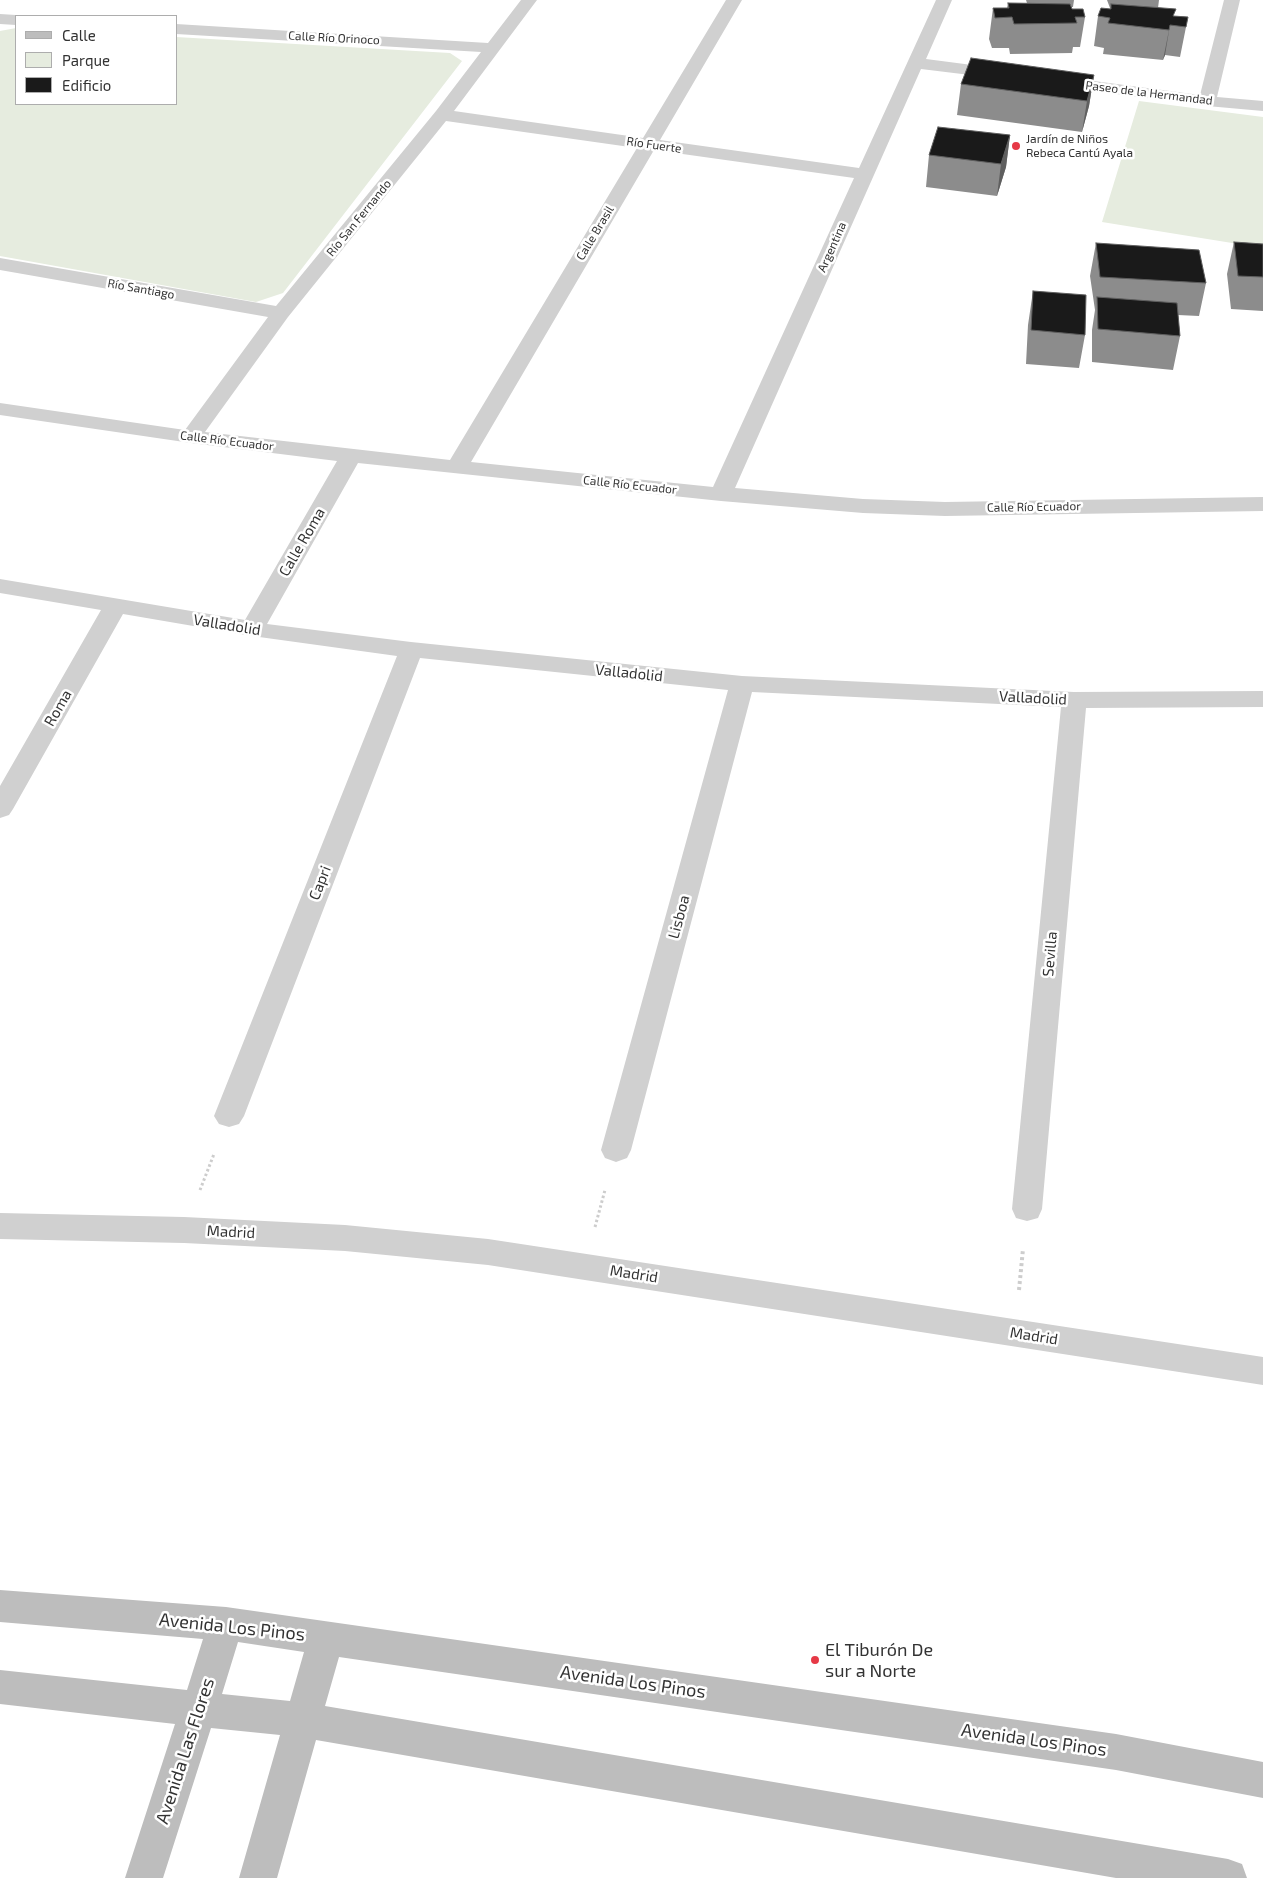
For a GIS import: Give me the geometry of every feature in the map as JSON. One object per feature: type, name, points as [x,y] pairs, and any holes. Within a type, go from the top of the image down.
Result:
[{"type":"street","name":"Río San Fernando","points":[[191,437],[281,313],[442,115],[529,0]]},
{"type":"street","name":"Calle Brasil","points":[[457,467],[734,0]]},
{"type":"street","name":"Argentina","points":[[721,494],[944,0]]},
{"type":"street","points":[[1207,101],[1232,0]]},
{"type":"street","points":[[0,19],[15,20]]},
{"type":"street","name":"Calle Río Orinoco","points":[[178,29],[492,48]]},
{"type":"street","points":[[915,63],[1022,77]]},
{"type":"street","name":"Paseo de la Hermandad","points":[[1042,79],[1207,101],[1263,106]]},
{"type":"street","name":"Río Fuerte","points":[[442,115],[865,174]]},
{"type":"street","name":"Río Santiago","points":[[0,264],[281,313]]},
{"type":"street","name":"Calle Río Ecuador","points":[[0,410],[191,437],[351,456],[721,494],[863,506],[946,509],[1263,504]]},
{"type":"street","name":"Calle Roma","points":[[252,629],[351,456]]},
{"type":"street","name":"Valladolid","points":[[0,586],[252,629],[411,650],[742,684],[1074,700],[1263,699]]},
{"type":"street","name":"Roma","points":[[0,809],[115,607]]},
{"type":"street","name":"Capri","points":[[229,1116],[411,650]]},
{"type":"street","name":"Lisboa","points":[[616,1150],[742,684]]},
{"type":"street","name":"Sevilla","points":[[1027,1209],[1074,700]]},
{"type":"street","name":"Madrid","points":[[0,1226],[184,1230],[345,1238],[488,1252],[1263,1371]]},
{"type":"street","name":"Avenida Los Pinos","points":[[0,1606],[226,1624],[1106,1751],[1263,1780]]},
{"type":"street","name":"Avenida Las Flores","points":[[144,1878],[226,1624]]},
{"type":"street","points":[[258,1878],[326,1638]]},
{"type":"street","points":[[0,1686],[303,1720],[1228,1878]]},
{"type":"path","points":[[184,1230],[229,1116]]},
{"type":"path","points":[[585,1266],[616,1150]]},
{"type":"path","points":[[1015,1333],[1027,1209]]},
{"type":"green space","points":[[15,28],[15,105],[178,105],[178,37],[450,53],[462,61],[283,293],[256,302],[0,256],[0,31]]},
{"type":"green space","points":[[1139,101],[1263,117],[1263,248],[1102,222]]},
{"type":"building","points":[[1008,3],[1070,4],[1072,9],[1083,9],[1085,17],[1075,17],[1077,23],[1014,24],[1012,17],[995,18],[993,8],[1009,8]]},
{"type":"building","points":[[1111,4],[1176,9],[1173,16],[1188,17],[1186,27],[1170,25],[1169,30],[1108,23],[1110,18],[1098,16],[1101,8],[1111,9]]},
{"type":"building","points":[[971,58],[1094,75],[1087,101],[961,84]]},
{"type":"building","points":[[938,127],[1010,135],[1001,164],[929,155]]},
{"type":"building","points":[[1234,242],[1263,244],[1263,277],[1238,276]]},
{"type":"building","points":[[1096,243],[1199,250],[1206,283],[1100,277]]},
{"type":"building","points":[[1033,291],[1086,295],[1085,335],[1031,330]]},
{"type":"building","points":[[1097,297],[1177,303],[1180,336],[1098,329]]},
{"type":"place","name":"Jardín de Niños Rebeca Cantú Ayala","points":[[1016,146]]},
{"type":"place","name":"El Tiburón De sur a Norte","points":[[815,1660]]}]
